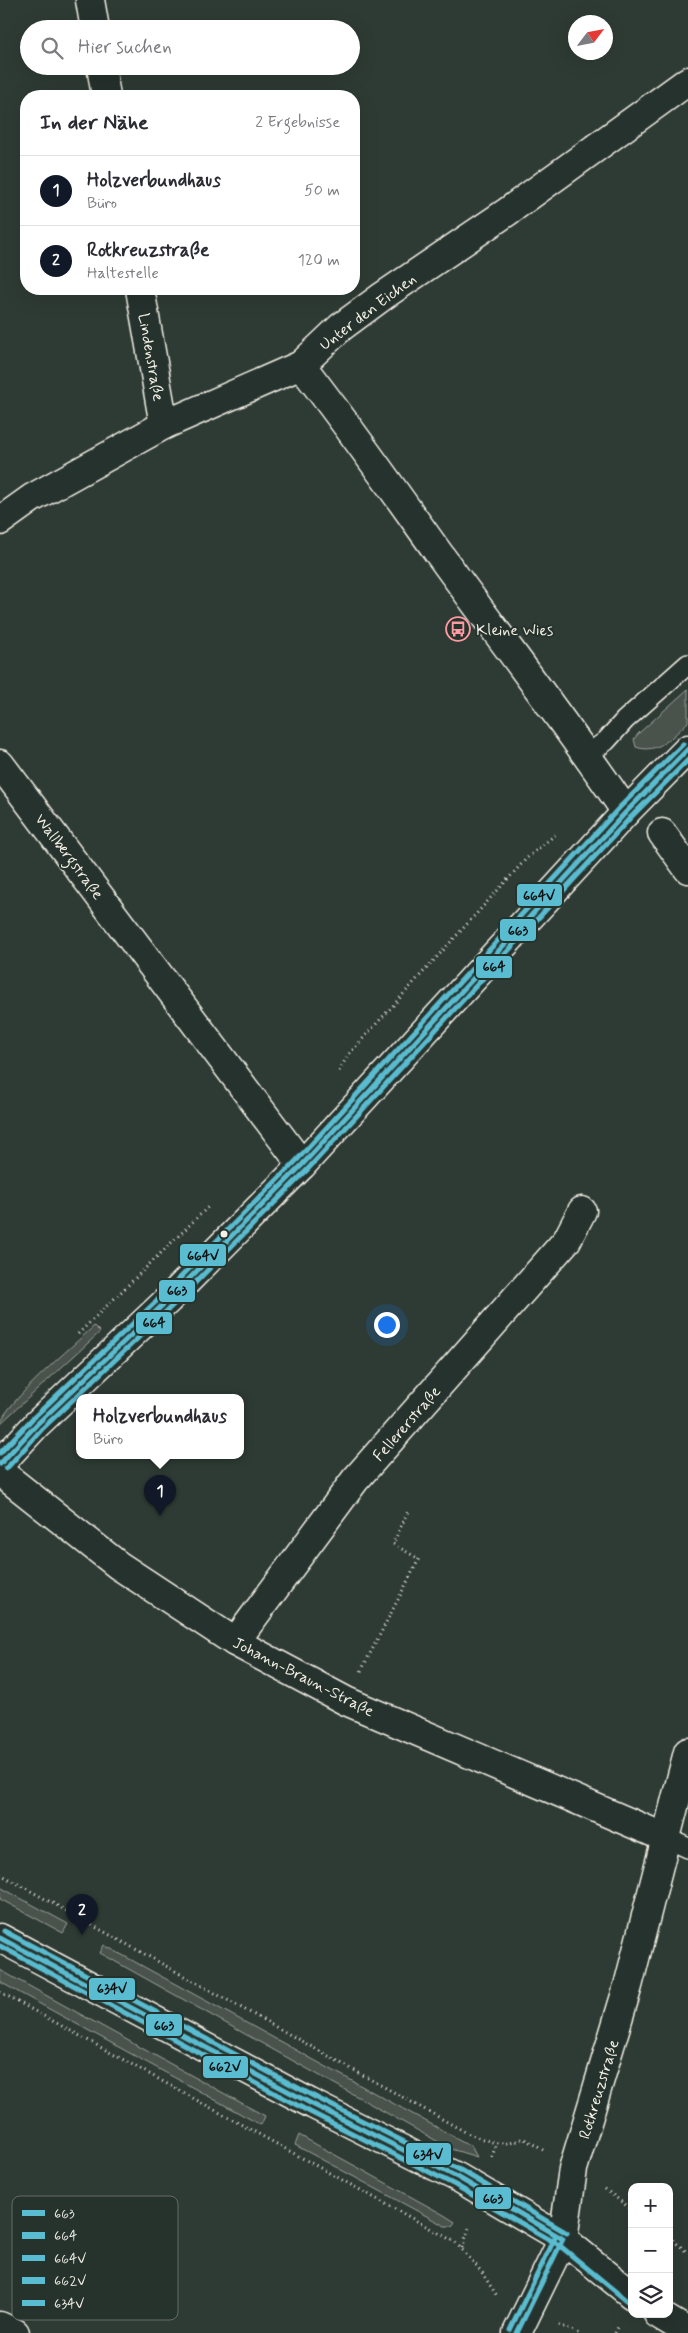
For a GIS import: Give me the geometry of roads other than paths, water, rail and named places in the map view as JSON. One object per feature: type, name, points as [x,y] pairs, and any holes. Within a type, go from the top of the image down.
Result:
[{"type":"street","points":[[90,0],[93,20]]},
{"type":"street","points":[[102,75],[105,90]]},
{"type":"street","name":"Unter den Eichen","points":[[0,521],[32,498],[164,425],[300,364],[341,327],[383,296],[507,212],[688,81]]},
{"type":"street","name":"Lindenstraße","points":[[141,295],[164,425]]},
{"type":"street","points":[[300,364],[356,437],[447,565],[587,755],[626,812]]},
{"type":"street","points":[[0,1464],[37,1424],[169,1299],[302,1165],[626,812],[688,749]]},
{"type":"street","name":"Wallbergstraße","points":[[0,764],[302,1165]]},
{"type":"street","points":[[662,833],[688,869]]},
{"type":"street","name":"Fellererstraße","points":[[235,1642],[355,1480],[567,1240],[582,1211]]},
{"type":"street","name":"Johann-Braun-Straße","points":[[0,1472],[118,1565],[235,1642],[346,1701],[677,1843]]},
{"type":"street","name":"Rotkreuzstraße","points":[[517,2333],[563,2239],[573,2169],[628,1986],[677,1843],[688,1752]]},
{"type":"street","points":[[0,1938],[314,2104],[459,2178],[563,2239],[628,2292]]},
{"type":"street","points":[[665,2318],[688,2332]]},
{"type":"street","points":[[0,2326],[15,2333]]},
{"type":"lane","points":[[587,755],[606,741],[625,720],[688,664]]},
{"type":"place","name":"Kleine Wies","points":[[458,629]]},
{"type":"place","name":"Holzverbundhaus","points":[[160,1516]]},
{"type":"place","name":"Rotkreuzstraße","points":[[82,1935]]}]
